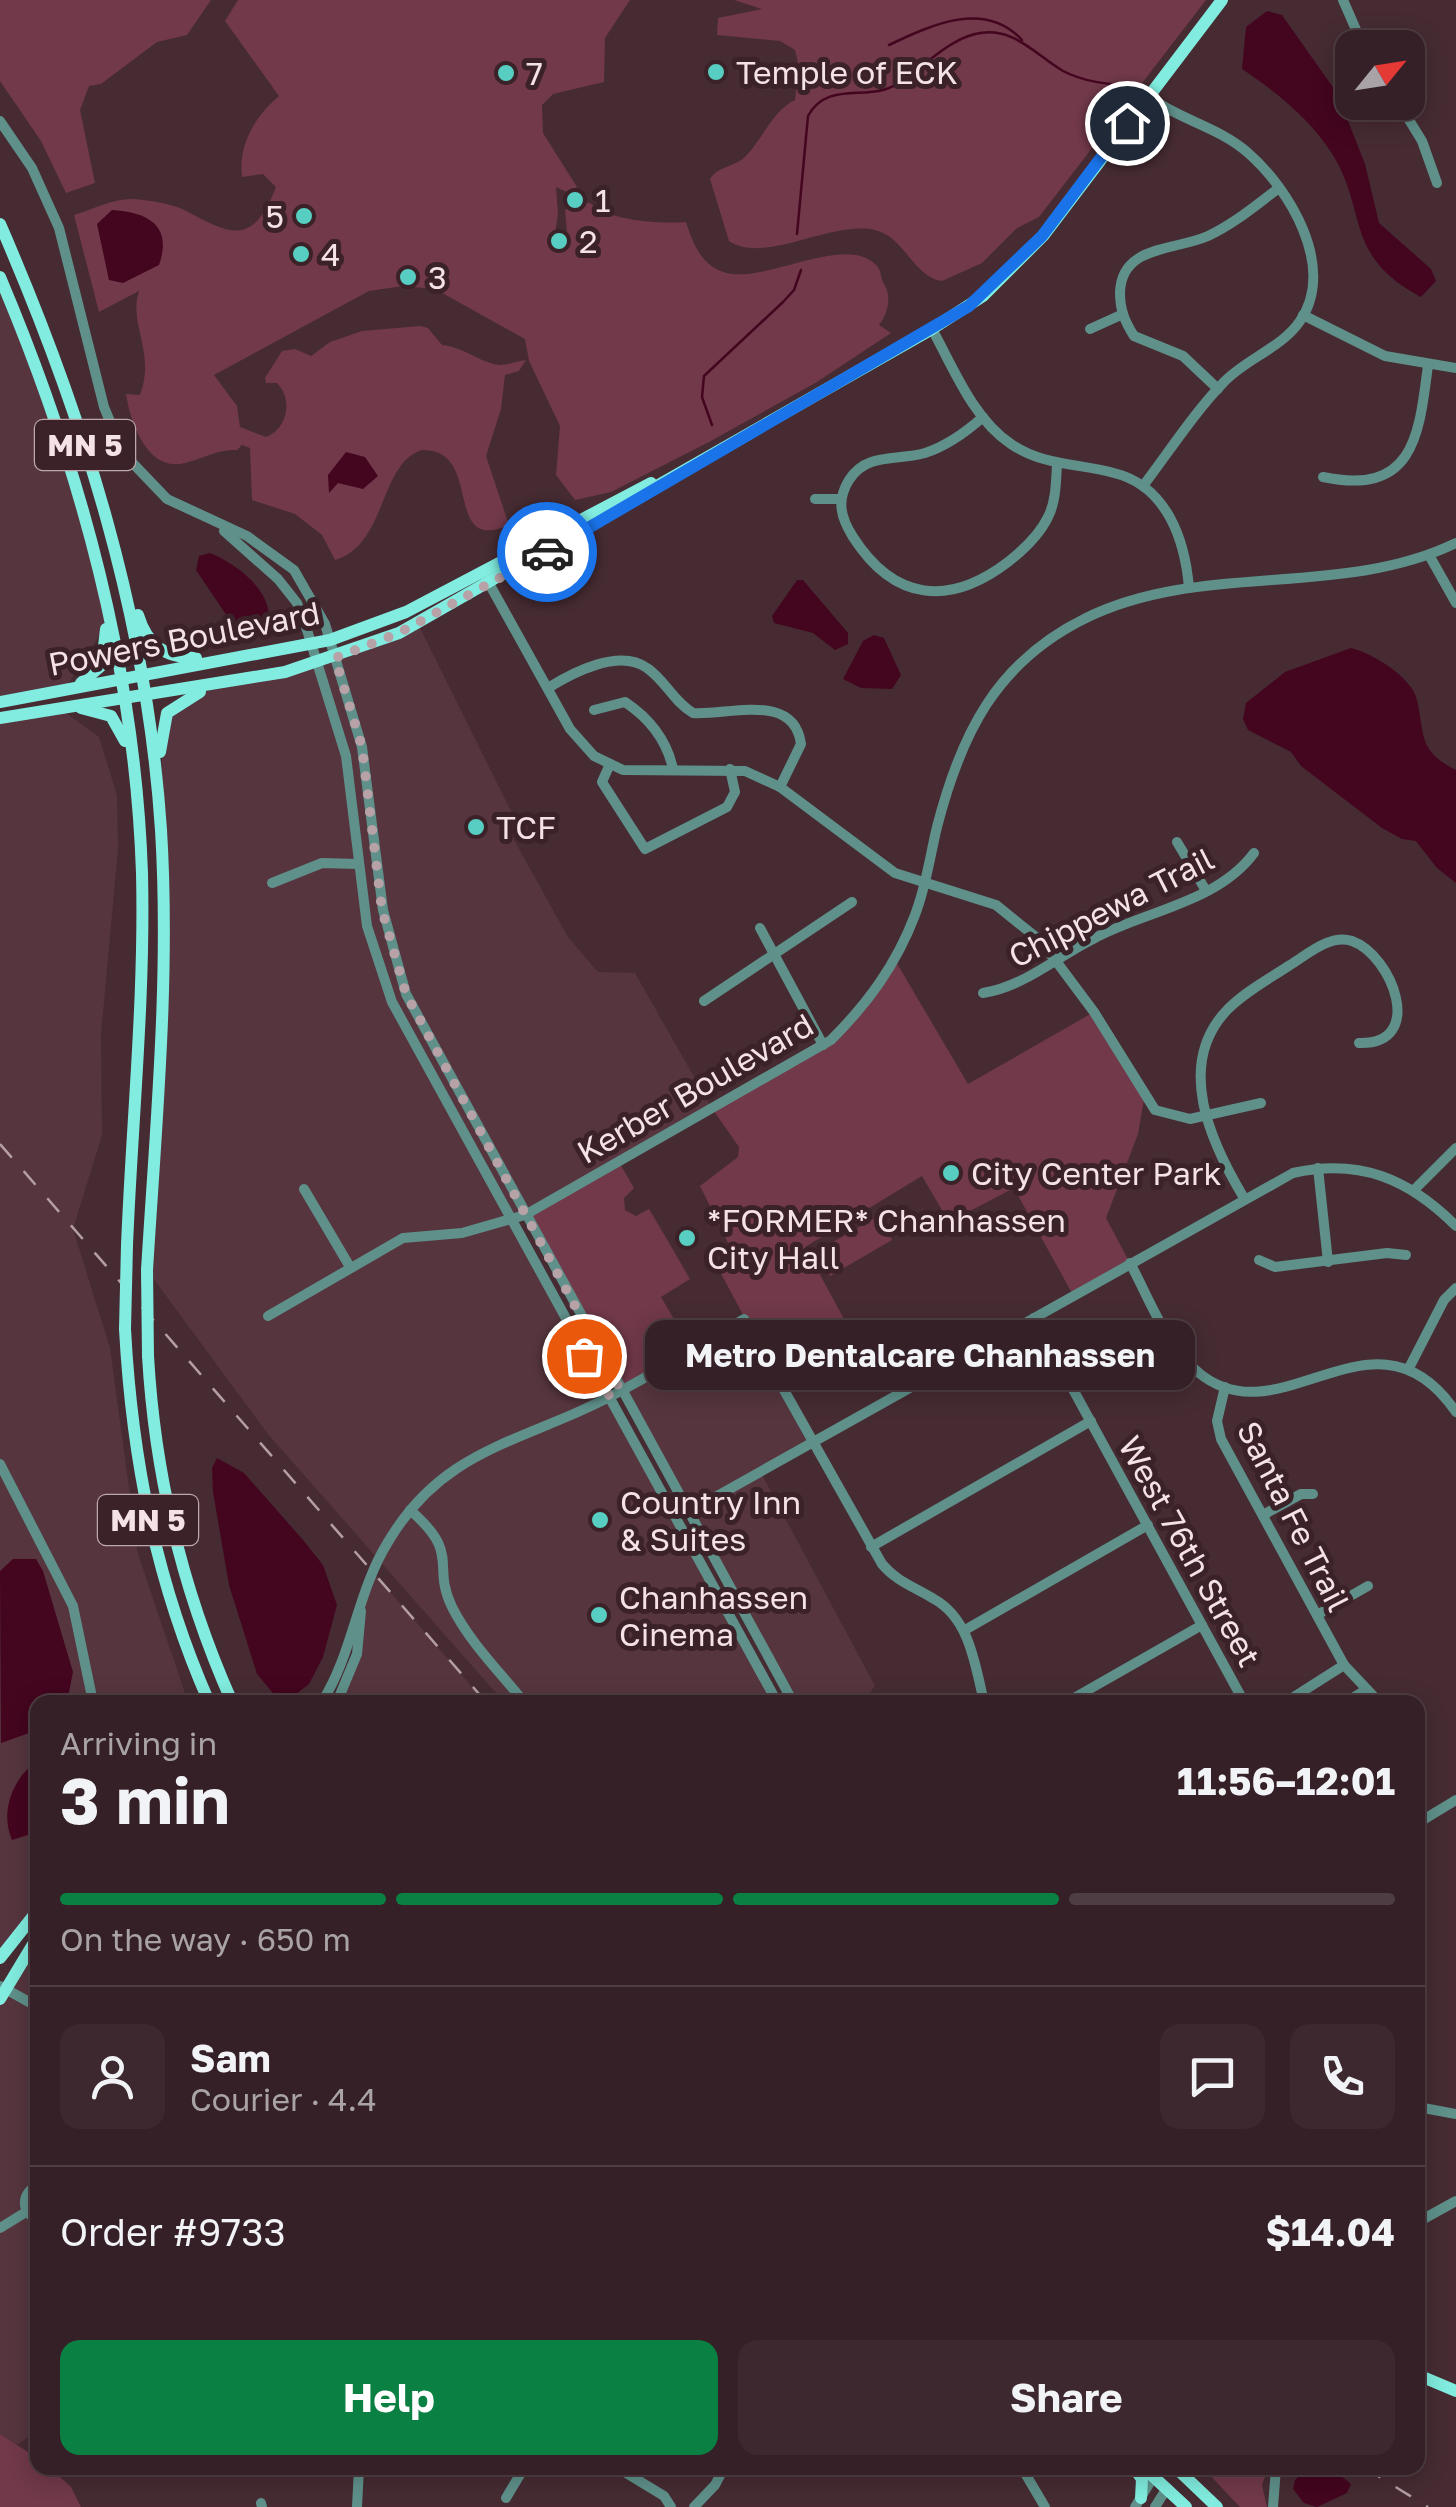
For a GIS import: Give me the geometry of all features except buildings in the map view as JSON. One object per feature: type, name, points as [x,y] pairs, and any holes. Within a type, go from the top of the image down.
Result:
[{"type":"main road","name":"Powers Boulevard","points":[[0,718],[230,682],[318,664],[399,633],[487,579],[932,329],[983,296],[1026,254],[1222,0]]},
{"type":"main road","name":"MN 5","points":[[0,224],[55,358],[98,484],[146,694],[160,829],[161,1010],[147,1270],[148,1356],[156,1444],[170,1523],[193,1604],[230,1695]]},
{"type":"main road","name":"MN 5","points":[[0,277],[46,396],[86,518],[125,698],[140,832],[142,934],[125,1329],[132,1425],[146,1512],[172,1606],[205,1695]]},
{"type":"main road","points":[[98,484],[149,641],[165,653],[183,658],[243,654]]},
{"type":"main road","points":[[65,689],[96,674],[106,644],[86,518]]},
{"type":"main road","name":"Powers Boulevard","points":[[0,702],[243,654],[312,646],[487,579]]},
{"type":"main road","points":[[160,829],[164,718],[182,700],[230,682]]},
{"type":"main road","points":[[49,709],[90,709],[115,720],[126,748],[140,832]]},
{"type":"main road","points":[[0,1958],[30,1920]]},
{"type":"main road","points":[[2,1991],[30,1948]]},
{"type":"main road","points":[[1425,2379],[1456,2391]]},
{"type":"main road","points":[[1138,2502],[1140,2475]]},
{"type":"main road","points":[[1157,2475],[1186,2507]]},
{"type":"main road","points":[[1166,2488],[1174,2475]]},
{"type":"main road","points":[[1185,2475],[1217,2507]]},
{"type":"street","points":[[1343,0],[1356,30]]},
{"type":"street","points":[[1143,486],[1218,389],[1276,343],[1303,315],[1309,301],[1313,258],[1278,188],[1249,153],[1222,133],[1174,114],[1148,95]]},
{"type":"street","points":[[1409,120],[1422,142],[1437,183]]},
{"type":"street","points":[[0,121],[32,168],[59,228],[117,442],[154,489],[269,550],[294,570],[330,640],[371,789],[376,867],[398,970],[414,1010],[788,1695]]},
{"type":"street","points":[[1218,389],[1183,356],[1134,336],[1122,314],[1120,287],[1131,261],[1145,252],[1207,236],[1278,188]]},
{"type":"street","points":[[1090,329],[1122,314]]},
{"type":"street","points":[[1303,315],[1385,356],[1456,368]]},
{"type":"street","points":[[932,329],[983,417],[1009,443],[1057,464],[1115,473],[1143,486],[1171,516],[1184,552],[1189,588]]},
{"type":"street","points":[[1323,477],[1362,482],[1382,477],[1402,464],[1411,452],[1420,423],[1428,365]]},
{"type":"street","points":[[983,417],[937,448],[869,462],[849,480],[840,508],[850,532],[864,554],[894,580],[916,590],[964,589],[1015,556],[1050,515],[1057,464]]},
{"type":"street","points":[[816,499],[842,500]]},
{"type":"street","points":[[216,524],[278,579],[297,603],[346,756],[367,926],[392,1002],[773,1695]]},
{"type":"street","name":"Kerber Boulevard","points":[[268,1316],[413,1234],[462,1233],[525,1215],[823,1046],[866,1005],[895,960],[925,882],[964,744],[982,706],[1010,673],[1084,619],[1133,598],[1189,588],[1374,569],[1429,555],[1456,543]]},
{"type":"street","points":[[1429,555],[1456,603]]},
{"type":"street","points":[[487,579],[575,735],[610,764],[634,771],[730,769],[780,788],[895,874],[996,906],[1037,938],[1094,1012],[1145,1101],[1155,1110],[1177,1119],[1261,1104]]},
{"type":"street","points":[[548,688],[582,668],[633,663],[645,666],[693,713],[772,710],[794,726],[800,744],[780,788]]},
{"type":"street","points":[[594,710],[625,702],[636,710],[660,736],[673,770]]},
{"type":"street","points":[[610,764],[602,782],[645,849],[727,806],[734,792],[730,769]]},
{"type":"street","points":[[1177,842],[1204,890]]},
{"type":"street","name":"Chippewa Trail","points":[[983,993],[1003,990],[1093,938],[1165,912],[1243,868],[1254,853]]},
{"type":"street","points":[[272,883],[322,863],[358,864]]},
{"type":"street","points":[[704,1001],[852,902]]},
{"type":"street","points":[[760,928],[823,1046]]},
{"type":"street","points":[[1244,1198],[1214,1145],[1200,1089],[1205,1044],[1225,1012],[1242,997],[1337,940],[1351,941],[1366,951],[1399,998],[1399,1014],[1390,1029],[1368,1043],[1359,1043]]},
{"type":"street","points":[[1414,1190],[1456,1148]]},
{"type":"street","points":[[1318,1168],[1328,1262]]},
{"type":"street","points":[[675,1520],[1274,1181],[1318,1168],[1378,1173],[1414,1190],[1456,1226]]},
{"type":"street","points":[[304,1189],[350,1268]]},
{"type":"street","points":[[1260,1260],[1276,1267],[1387,1253],[1406,1255]]},
{"type":"street","points":[[1130,1263],[1180,1354],[1199,1374],[1225,1387],[1265,1391],[1376,1362],[1409,1368],[1429,1380],[1456,1412]]},
{"type":"street","points":[[1409,1368],[1444,1300],[1456,1288]]},
{"type":"street","name":"West 76th Street","points":[[1034,1318],[1240,1695]]},
{"type":"street","points":[[337,1694],[357,1654],[360,1610],[372,1570],[410,1510],[461,1465],[526,1430],[620,1389],[744,1319],[871,1547],[891,1574],[956,1614],[965,1630],[982,1695]]},
{"type":"street","name":"Santa Fe Trail","points":[[1225,1387],[1217,1421],[1221,1439],[1344,1665],[1369,1695]]},
{"type":"street","points":[[871,1547],[1091,1421]]},
{"type":"street","points":[[0,1464],[72,1606],[91,1695]]},
{"type":"street","points":[[1262,1515],[1301,1494],[1314,1494]]},
{"type":"street","points":[[410,1510],[441,1544],[450,1602],[466,1630],[518,1695]]},
{"type":"street","points":[[965,1630],[1148,1525]]},
{"type":"street","points":[[1316,1615],[1368,1586]]},
{"type":"street","points":[[1079,1695],[1202,1624]]},
{"type":"street","points":[[1297,1695],[1344,1665]]},
{"type":"street","points":[[1357,1695],[1364,1691]]},
{"type":"street","points":[[1425,1819],[1456,1800]]},
{"type":"street","points":[[2,1991],[30,2003]]},
{"type":"street","points":[[1425,2109],[1456,2114]]},
{"type":"street","points":[[26,2212],[25,2196],[30,2192]]},
{"type":"street","points":[[1425,2218],[1456,2201]]},
{"type":"street","points":[[26,2212],[30,2215]]},
{"type":"street","points":[[0,2228],[26,2212]]},
{"type":"street","points":[[356,2507],[358,2475]]},
{"type":"street","points":[[506,2498],[520,2475]]},
{"type":"street","points":[[630,2475],[664,2496],[671,2507]]},
{"type":"street","points":[[694,2507],[720,2475]]},
{"type":"street","points":[[1026,2475],[1044,2507]]},
{"type":"street","points":[[1138,2502],[1151,2475]]},
{"type":"street","points":[[1273,2507],[1275,2475]]},
{"type":"street","points":[[1154,2507],[1166,2488]]},
{"type":"shaded area","points":[[0,0],[211,0],[187,35],[157,42],[101,84],[89,86],[80,110],[95,183],[66,193],[41,141],[0,81]]},
{"type":"shaded area","points":[[238,0],[630,0],[605,38],[604,82],[553,94],[542,105],[543,133],[577,187],[571,194],[556,187],[558,214],[553,246],[563,248],[568,242],[565,210],[576,203],[590,203],[622,217],[686,222],[705,260],[727,273],[763,271],[826,256],[863,257],[878,267],[888,294],[885,316],[879,325],[891,333],[817,382],[709,442],[611,492],[575,500],[556,475],[560,426],[529,361],[525,339],[435,289],[403,286],[369,291],[214,375],[237,406],[240,427],[266,437],[283,421],[285,397],[277,383],[266,383],[265,378],[282,351],[295,349],[311,356],[330,342],[362,331],[420,326],[428,328],[442,345],[493,364],[526,360],[519,371],[505,375],[501,409],[486,456],[509,525],[488,530],[476,526],[468,514],[453,466],[441,454],[422,450],[408,458],[398,471],[364,538],[352,552],[335,560],[322,535],[295,514],[252,500],[250,448],[242,445],[237,450],[172,464],[151,453],[136,430],[126,394],[140,395],[144,380],[137,315],[139,291],[99,312],[74,215],[111,202],[134,199],[175,206],[210,223],[236,230],[257,221],[267,208],[276,187],[263,174],[242,177],[241,165],[256,122],[279,96],[225,21]]},
{"type":"shaded area","points":[[734,0],[1206,0],[1039,217],[1017,228],[982,263],[942,281],[924,272],[894,240],[875,230],[839,231],[761,248],[729,241],[710,179],[717,171],[745,157],[780,111],[795,100],[799,67],[795,50],[780,41],[717,35],[718,18],[762,9]]},
{"type":"shaded area","points":[[1267,11],[1282,15],[1335,90],[1335,120],[1348,120],[1365,164],[1379,223],[1431,269],[1436,281],[1421,297],[1396,281],[1368,248],[1343,173],[1322,140],[1291,106],[1242,69],[1246,27]]},
{"type":"shaded area","points":[[112,210],[146,218],[160,231],[162,240],[159,265],[123,283],[109,280],[97,224]]},
{"type":"shaded area","points":[[0,277],[40,380],[111,617],[65,689],[0,703]]},
{"type":"shaded area","points":[[346,452],[365,457],[378,476],[363,489],[338,483],[329,493],[328,475]]},
{"type":"shaded area","points":[[210,553],[248,577],[262,595],[269,615],[247,624],[229,619],[196,570],[199,556]]},
{"type":"shaded area","points":[[797,580],[803,580],[848,633],[848,644],[835,650],[813,633],[774,623],[772,616]]},
{"type":"shaded area","points":[[418,624],[517,823],[508,829],[568,937],[598,972],[635,973],[713,1110],[510,1221],[773,1695],[498,1695],[267,1433],[147,1270],[161,1014],[162,724],[207,685],[317,663]]},
{"type":"shaded area","points":[[874,635],[884,638],[901,675],[892,689],[861,688],[843,679],[863,641]]},
{"type":"shaded area","points":[[1351,648],[1380,661],[1408,683],[1417,700],[1429,749],[1456,770],[1456,883],[1437,868],[1416,841],[1402,839],[1382,828],[1301,766],[1291,752],[1248,730],[1243,719],[1246,703],[1285,672]]},
{"type":"shaded area","points":[[59,708],[99,737],[117,795],[118,849],[101,1035],[102,1135],[73,1229],[110,1348],[138,1554],[186,1695],[30,1695],[30,1920],[0,1958],[0,718]]},
{"type":"shaded area","name":"City Center Park","points":[[895,960],[968,1084],[1094,1012],[1144,1099],[1138,1134],[1106,1218],[1130,1263],[1073,1295],[1014,1188],[949,1222],[922,1176],[805,1247],[844,1319],[776,1356],[763,1352],[719,1270],[734,1255],[700,1186],[738,1157],[739,1147],[713,1110],[823,1045]]},
{"type":"shaded area","points":[[620,1164],[634,1188],[624,1198],[625,1210],[636,1216],[649,1209],[690,1279],[661,1297],[685,1338],[694,1334],[700,1344],[620,1389],[525,1215]]},
{"type":"shaded area","points":[[878,1216],[892,1240],[830,1276],[816,1252]]},
{"type":"shaded area","points":[[744,1319],[813,1443],[761,1473],[875,1686],[868,1695],[788,1695],[620,1389]]},
{"type":"shaded area","points":[[217,1458],[244,1473],[323,1565],[337,1605],[323,1657],[309,1684],[295,1695],[274,1695],[257,1674],[229,1585],[212,1468]]},
{"type":"shaded area","points":[[13,1559],[36,1559],[73,1672],[68,1695],[30,1695],[30,1733],[1,1743],[0,1571]]},
{"type":"shaded area","points":[[372,1571],[479,1695],[336,1695],[351,1671]]},
{"type":"shaded area","points":[[30,1766],[30,1834],[12,1840],[7,1819],[10,1798]]},
{"type":"shaded area","points":[[30,1951],[30,2436],[17,2445],[0,2434],[0,1999]]},
{"type":"shaded area","points":[[0,2434],[30,2453],[30,2475],[58,2475],[71,2487],[81,2507],[0,2507]]},
{"type":"shaded area","points":[[1210,2475],[1266,2475],[1262,2485],[1267,2507],[1240,2507]]},
{"type":"shaded area","points":[[1300,2475],[1339,2475],[1351,2484],[1347,2493],[1317,2507],[1304,2503],[1293,2489]]},
{"type":"waterway","points":[[889,45],[941,24],[975,18],[1007,28],[1022,40]]},
{"type":"waterway","points":[[797,234],[808,116],[823,100],[894,86],[949,46],[989,32],[1012,37],[1071,75],[1130,86]]},
{"type":"waterway","points":[[712,425],[702,397],[704,376],[794,290],[801,270]]},
{"type":"railway","points":[[0,1144],[480,1695]]},
{"type":"railway","points":[[1376,2475],[1428,2507]]},
{"type":"way so far","points":[[547,552],[399,633],[335,658],[371,789],[382,910],[406,994],[620,1389],[606,1396],[584,1356]]},
{"type":"place","name":"Temple of ECK","points":[[716,72]]},
{"type":"place","name":"7","points":[[506,73]]},
{"type":"place","name":"1","points":[[575,200]]},
{"type":"place","name":"5","points":[[304,216]]},
{"type":"place","name":"2","points":[[559,241]]},
{"type":"place","name":"4","points":[[301,254]]},
{"type":"place","name":"3","points":[[408,277]]},
{"type":"place","name":"TCF","points":[[476,827]]},
{"type":"place","name":"City Center Park","points":[[951,1173]]},
{"type":"place","name":"*FORMER* Chanhassen City Hall","points":[[687,1238]]},
{"type":"place","name":"Metro Dentalcare Chanhassen","points":[[584,1356]]},
{"type":"place","name":"Country Inn & Suites","points":[[600,1520]]},
{"type":"place","name":"Chanhassen Cinema","points":[[599,1615]]},
{"type":"route","points":[[547,552],[959,314],[999,282],[1042,236],[1127,123]]}]
